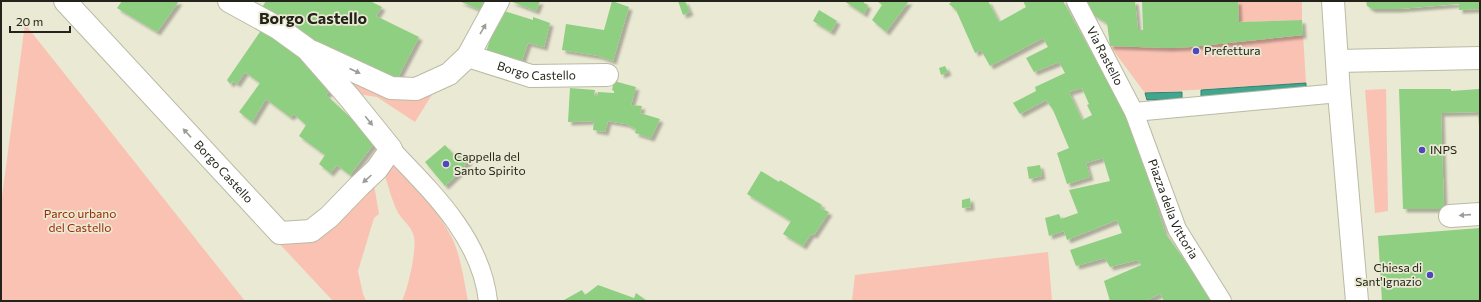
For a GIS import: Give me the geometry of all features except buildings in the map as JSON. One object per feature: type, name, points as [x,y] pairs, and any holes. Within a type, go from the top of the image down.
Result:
[{"type":"street","points":[[229,1],[278,28],[306,49],[349,97],[391,149],[440,200],[460,229],[478,263],[487,292],[488,301]]},
{"type":"street","points":[[306,49],[391,88],[416,89],[449,74],[468,56],[498,1]]},
{"type":"street","name":"Via Rastello","points":[[1076,1],[1137,113]]},
{"type":"street","points":[[1333,1],[1339,93],[1357,301]]},
{"type":"street","name":"Borgo Castello","points":[[68,2],[280,233],[311,230],[323,221],[377,169],[391,149]]},
{"type":"street","name":"Borgo Castello","points":[[468,56],[531,76],[607,75]]},
{"type":"street","points":[[1337,61],[1480,58]]},
{"type":"street","points":[[1137,113],[1339,93]]},
{"type":"street","name":"Piazza della Vittoria","points":[[1137,113],[1177,229],[1222,301]]},
{"type":"street","points":[[1450,216],[1480,214]]},
{"type":"green space","points":[[1238,1],[1302,1],[1302,20],[1239,22]]},
{"type":"green space","name":"Parco urbano del Castello","points":[[25,24],[245,301],[1,301],[1,204]]},
{"type":"green space","points":[[1303,35],[1306,83],[1145,93],[1110,46],[1169,48],[1190,47]]},
{"type":"green space","points":[[335,68],[433,93],[415,122],[377,97],[358,94]]},
{"type":"green space","points":[[1386,89],[1388,211],[1375,213],[1365,90]]},
{"type":"green space","points":[[393,164],[396,165],[426,200],[440,218],[452,238],[460,261],[468,301],[402,301],[407,288],[415,243],[412,231],[398,213],[384,173]]},
{"type":"green space","points":[[374,185],[379,214],[374,218],[358,271],[366,301],[333,301],[275,239]]},
{"type":"green space","points":[[1048,252],[1052,301],[852,301],[855,275]]},
{"type":"water","points":[[1306,83],[1306,91],[1201,97],[1201,90]]},
{"type":"water","points":[[1182,92],[1182,99],[1147,100],[1145,93]]},
{"type":"place","name":"Prefettura","points":[[1196,51]]},
{"type":"place","name":"INPS","points":[[1422,150]]},
{"type":"place","name":"Cappella del Santo Spirito","points":[[446,164]]},
{"type":"place","name":"Chiesa di Sant'Ignazio","points":[[1430,275]]},
{"type":"district","name":"Borgo Castello","points":[[313,18]]}]
